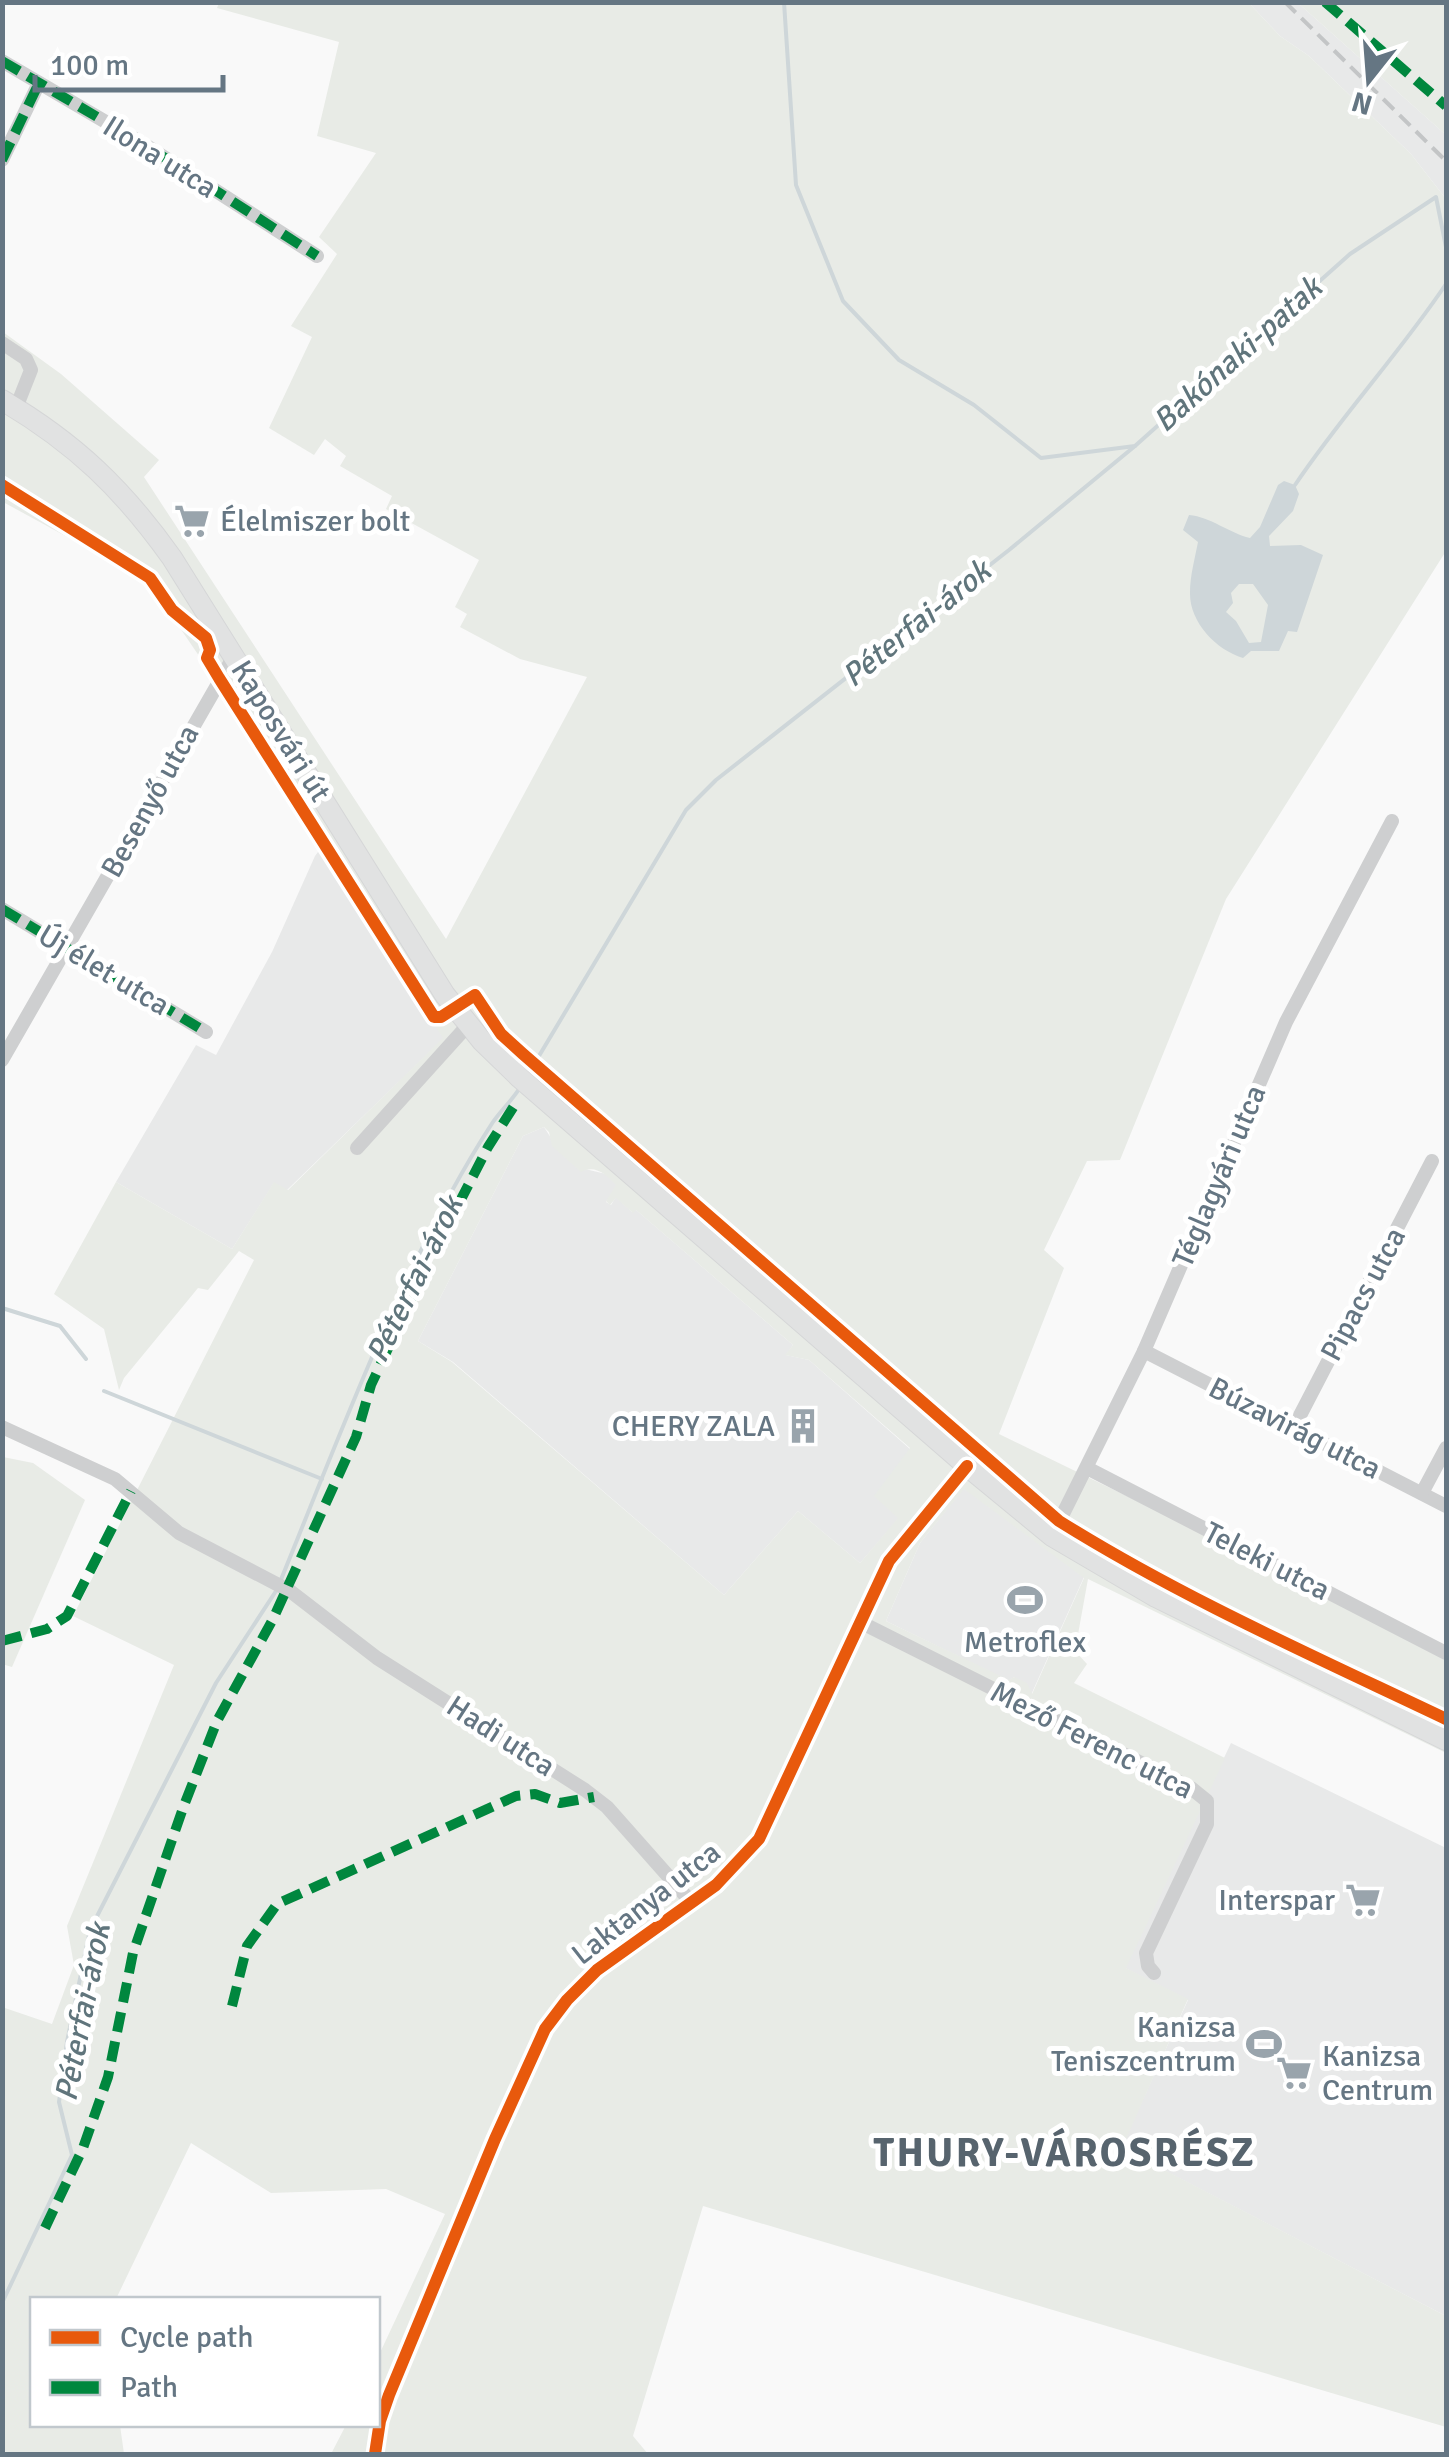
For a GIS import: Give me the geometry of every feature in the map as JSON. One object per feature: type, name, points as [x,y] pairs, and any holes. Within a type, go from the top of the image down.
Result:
[{"type":"main road","name":"Kaposvári út","points":[[9,404],[70,444],[130,502],[172,558],[418,952],[468,1025],[526,1084],[1052,1536]]},
{"type":"main road","points":[[1052,1536],[1156,1597],[1446,1740]]},
{"type":"street","name":"Ilona utca","points":[[2,61],[145,145],[316,256]]},
{"type":"street","points":[[2,160],[39,82]]},
{"type":"street","name":"Kaposvári út","points":[[2,343],[26,359],[31,370],[9,404]]},
{"type":"street","name":"Besenyő utca","points":[[2,1060],[234,656]]},
{"type":"street","name":"Téglagyári utca","points":[[1052,1536],[1144,1351],[1286,1022],[1392,821]]},
{"type":"street","name":"Új élet utca","points":[[2,909],[206,1032]]},
{"type":"street","points":[[357,1148],[468,1025]]},
{"type":"street","name":"Pipacs utca","points":[[1294,1427],[1432,1161]]},
{"type":"street","name":"Búzavirág utca","points":[[1144,1351],[1446,1506]]},
{"type":"street","name":"Hadi utca","points":[[2,1427],[115,1479],[179,1533],[290,1591],[378,1658],[594,1797],[692,1903]]},
{"type":"street","points":[[1422,1493],[1446,1448]]},
{"type":"street","name":"Laktanya utca","points":[[380,2421],[538,2040],[567,2000],[597,1970],[728,1875],[759,1839],[898,1547],[967,1466]]},
{"type":"street","name":"Teleki utca","points":[[1087,1468],[1446,1653]]},
{"type":"street","name":"Mező Ferenc utca","points":[[860,1622],[1191,1788],[1207,1800],[1208,1824],[1146,1953],[1154,1974]]},
{"type":"street","name":"Laktanya utca","points":[[376,2454],[379,2427]]},
{"type":"shaded area","points":[[219,3],[1249,3],[1280,36],[1309,56],[1411,154],[1446,199],[1446,551],[1226,899],[1120,1160],[1087,1161],[1044,1250],[1064,1268],[999,1434],[1446,1651],[1446,1753],[1088,1579],[1075,1651],[1087,1664],[1074,1683],[1225,1758],[1126,1968],[1188,1999],[1122,2148],[1446,2316],[1446,2427],[703,2206],[633,2436],[648,2454],[331,2454],[345,2427],[380,2427],[380,2353],[445,2214],[386,2189],[271,2193],[191,2143],[117,2297],[30,2297],[30,2427],[120,2427],[124,2454],[3,2454],[2,2007],[52,2024],[74,1965],[67,1926],[174,1665],[73,1616],[254,1260],[239,1251],[208,1290],[198,1288],[124,1378],[119,1390],[104,1329],[54,1294],[116,1182],[232,1249],[274,1182],[288,1190],[443,1038],[227,697],[148,581],[3,502],[3,332],[61,374],[159,460],[144,477],[446,939],[587,677],[520,659],[460,627],[467,614],[455,607],[479,560],[386,509],[392,496],[340,466],[346,456],[325,439],[314,455],[269,428],[312,337],[291,326],[337,254],[319,237],[376,153],[317,136],[339,42],[217,8]],"holes":[[[544,1127],[552,1146],[581,1172],[596,1170],[616,1185],[606,1201],[610,1205],[616,1198],[633,1213],[636,1210],[793,1345],[785,1355],[809,1360],[910,1448],[874,1496],[898,1518],[860,1563],[798,1511],[724,1595],[452,1362],[418,1341],[523,1136]],[[964,1489],[1084,1578],[1032,1694],[1027,1683],[1014,1677],[1009,1680],[886,1621],[920,1543]]]},
{"type":"shaded area","points":[[1249,3],[1298,3],[1446,135],[1446,199],[1411,154],[1309,56],[1280,36]]},
{"type":"shaded area","points":[[1298,3],[1446,3],[1446,135]]},
{"type":"shaded area","points":[[1284,481],[1295,485],[1299,494],[1293,511],[1269,536],[1270,546],[1301,545],[1323,555],[1297,632],[1288,631],[1279,651],[1251,651],[1243,658],[1214,642],[1194,614],[1190,586],[1198,542],[1183,530],[1189,515],[1250,538],[1260,527],[1278,485]],"holes":[[[1239,584],[1253,584],[1268,605],[1261,642],[1249,643],[1226,612],[1233,603],[1231,593]]]},
{"type":"shaded area","points":[[321,848],[444,1038],[287,1190],[274,1183],[232,1249],[116,1182],[196,1045],[216,1055],[272,952]]},
{"type":"shaded area","points":[[544,1127],[585,1169],[606,1174],[617,1185],[606,1202],[611,1205],[616,1197],[632,1212],[635,1209],[793,1345],[786,1355],[809,1360],[910,1449],[899,1518],[860,1563],[798,1511],[724,1595],[453,1362],[418,1341],[523,1136]]},
{"type":"shaded area","points":[[3,1457],[33,1463],[85,1500],[12,1667],[2,1664]]},
{"type":"shaded area","points":[[964,1488],[1084,1577],[1031,1695],[1014,1677],[1009,1681],[886,1621],[920,1543]]},
{"type":"shaded area","points":[[1231,1743],[1446,1848],[1446,2316],[1121,2148],[1188,2000],[1125,1968]]},
{"type":"waterway","name":"Bakónaki-patak","points":[[784,2],[796,185],[843,301],[899,360],[974,405],[1041,458],[1135,446],[1350,254],[1436,197],[1446,247]]},
{"type":"waterway","points":[[1295,485],[1446,284]]},
{"type":"waterway","name":"Péterfai-árok","points":[[527,1076],[686,810],[716,780],[1135,446]]},
{"type":"waterway","name":"Péterfai-árok","points":[[280,1582],[351,1408],[430,1232],[494,1120],[519,1089]]},
{"type":"waterway","points":[[2,1308],[60,1326],[86,1359]]},
{"type":"waterway","points":[[104,1391],[322,1479]]},
{"type":"waterway","name":"Péterfai-árok","points":[[2,2303],[72,2155],[59,2102],[90,1930],[216,1683],[276,1591]]},
{"type":"railway","points":[[1285,2],[1446,161]]},
{"type":"marked path","points":[[1325,2],[1446,106]]},
{"type":"marked path","points":[[2,61],[145,145],[317,256]]},
{"type":"marked path","points":[[2,160],[39,83]]},
{"type":"marked path","points":[[2,909],[206,1032]]},
{"type":"marked path","points":[[45,2228],[83,2148],[108,2077],[133,1953],[217,1721],[273,1619],[356,1437],[371,1385],[423,1273],[488,1147],[514,1106]]},
{"type":"marked path","points":[[2,1641],[47,1629],[67,1616],[131,1491]]},
{"type":"marked path","points":[[232,2006],[247,1946],[277,1904],[516,1796],[535,1794],[560,1803],[594,1797]]},
{"type":"cycle path","points":[[2,485],[150,578],[172,610],[206,638],[210,650],[207,658],[219,678],[434,1017],[441,1017],[475,995],[501,1034],[523,1054],[1059,1521],[1201,1601],[1446,1719]]},
{"type":"cycle path","points":[[380,2421],[495,2139],[545,2029],[597,1970],[716,1885],[759,1839],[889,1561],[967,1466]]},
{"type":"cycle path","points":[[375,2454],[379,2427]]},
{"type":"place","name":"Élelmiszer bolt","points":[[192,521]]},
{"type":"place","name":"CHERY ZALA","points":[[803,1426]]},
{"type":"place","name":"Metroflex","points":[[1025,1600]]},
{"type":"place","name":"Interspar","points":[[1363,1900]]},
{"type":"place","name":"Kanizsa Teniszcentrum","points":[[1264,2044]]},
{"type":"place","name":"Kanizsa Centrum","points":[[1294,2073]]},
{"type":"district","name":"THURY-VÁROSRÉSZ","points":[[1065,2152]]}]
